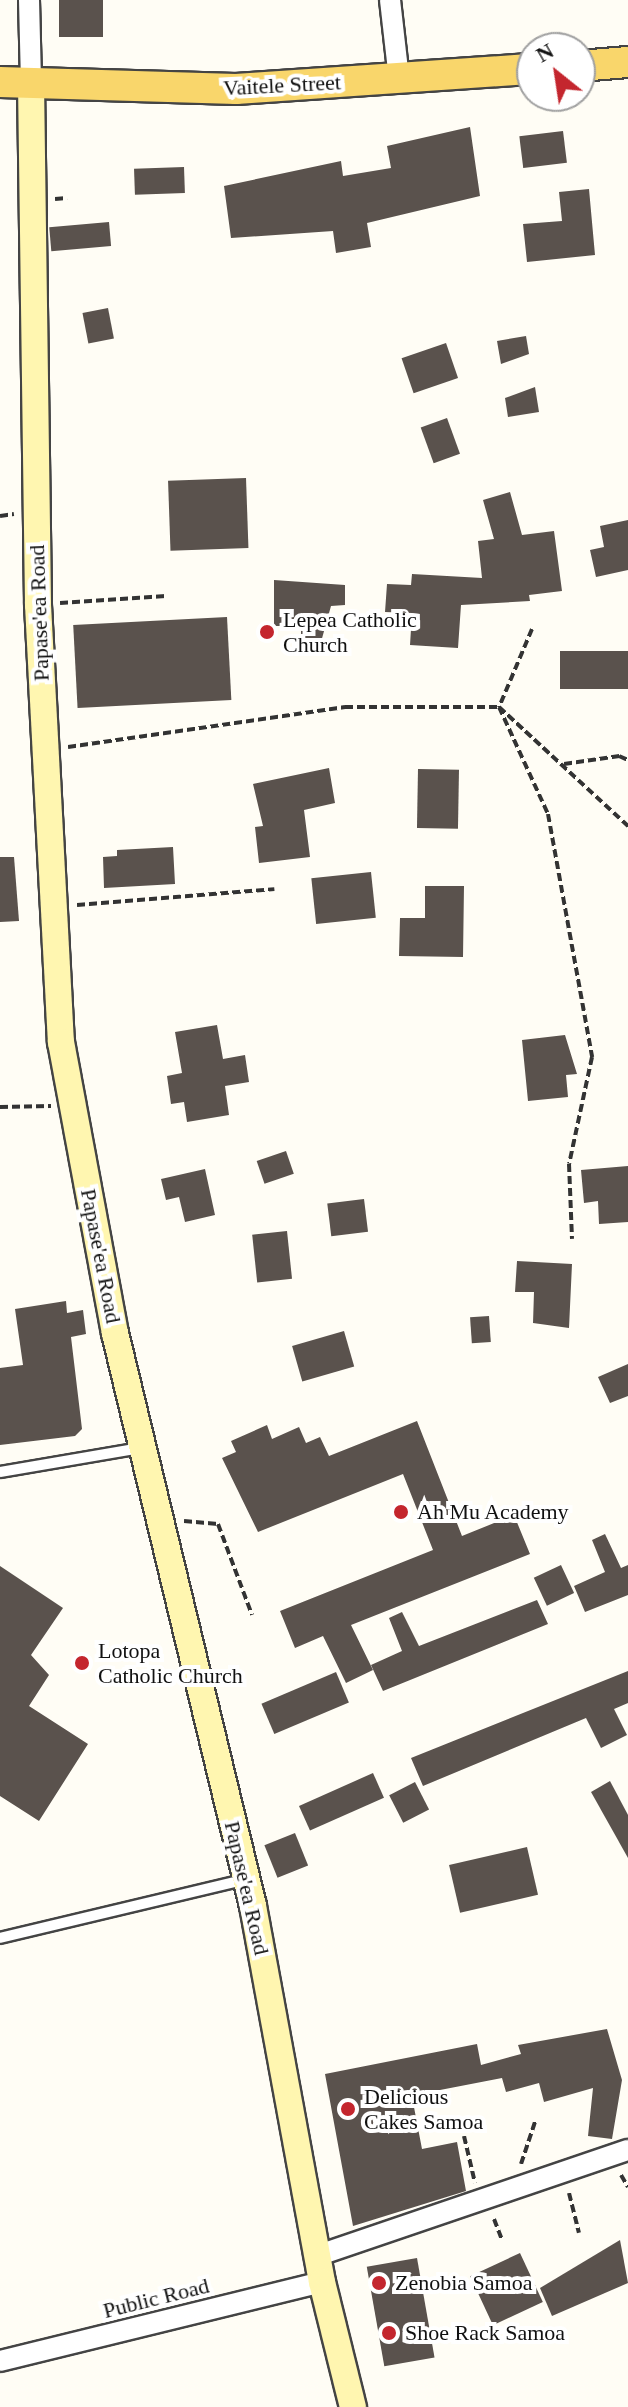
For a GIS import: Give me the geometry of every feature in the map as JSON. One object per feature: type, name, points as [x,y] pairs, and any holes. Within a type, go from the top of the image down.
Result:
[{"type":"main road","points":[[596,65],[628,62]]},
{"type":"main road","name":"Vaitele Street","points":[[0,82],[236,89],[516,70]]},
{"type":"main road","name":"Papase'ea Road","points":[[31,82],[38,605],[50,906],[72,1099],[140,1448],[247,1879],[322,2282],[353,2407]]},
{"type":"street","points":[[29,0],[31,82]]},
{"type":"street","points":[[390,0],[399,79]]},
{"type":"street","points":[[319,2255],[628,2150]]},
{"type":"street","name":"Public Road","points":[[0,2361],[322,2282]]},
{"type":"lane","points":[[0,1472],[140,1448]]},
{"type":"lane","points":[[0,1938],[247,1879]]},
{"type":"path","points":[[38,605],[166,596]]},
{"type":"path","points":[[532,629],[499,707],[548,814],[592,1057],[569,1164],[572,1239]]},
{"type":"path","points":[[44,750],[345,707],[499,707],[628,826]]},
{"type":"path","points":[[564,764],[619,756],[628,760]]},
{"type":"path","points":[[50,906],[274,889]]},
{"type":"path","points":[[0,1107],[35,1111],[72,1099]]},
{"type":"path","points":[[157,1519],[218,1524],[252,1615]]},
{"type":"path","points":[[513,2189],[536,2119]]},
{"type":"path","points":[[464,2136],[479,2201]]},
{"type":"path","points":[[563,2172],[579,2233]]},
{"type":"building","points":[[59,0],[103,0],[103,37],[59,37]]},
{"type":"building","points":[[470,127],[480,196],[367,223],[371,247],[336,253],[333,231],[231,238],[224,186],[341,161],[343,176],[391,168],[387,146]]},
{"type":"building","points":[[563,131],[567,163],[523,168],[519,136]]},
{"type":"building","points":[[184,167],[185,193],[135,195],[134,169]]},
{"type":"building","points":[[589,189],[595,255],[527,262],[523,224],[562,221],[559,192]]},
{"type":"building","points":[[109,222],[111,246],[51,251],[49,227]]},
{"type":"building","points":[[108,308],[114,338],[88,343],[82,313]]},
{"type":"building","points":[[526,336],[529,354],[501,364],[497,341]]},
{"type":"building","points":[[446,343],[458,378],[414,393],[402,358]]},
{"type":"building","points":[[535,387],[539,412],[508,417],[505,398]]},
{"type":"building","points":[[447,418],[460,454],[434,463],[421,428]]},
{"type":"building","points":[[246,478],[248,548],[170,551],[168,481]]},
{"type":"building","points":[[510,492],[522,535],[554,531],[562,591],[529,595],[530,601],[461,605],[458,648],[410,645],[412,613],[385,612],[387,584],[411,585],[412,574],[482,578],[478,541],[494,539],[483,500]]},
{"type":"building","points":[[628,520],[628,570],[596,577],[590,550],[604,547],[600,526]]},
{"type":"building","points":[[274,580],[345,585],[345,605],[331,606],[321,642],[301,643],[301,626],[274,626]]},
{"type":"building","points":[[227,617],[231,700],[78,708],[73,625]]},
{"type":"building","points":[[560,651],[628,651],[628,689],[560,689]]},
{"type":"building","points":[[329,768],[335,803],[304,810],[310,857],[259,863],[255,827],[263,826],[253,784]]},
{"type":"building","points":[[418,769],[459,770],[458,829],[417,828]]},
{"type":"building","points":[[173,847],[175,884],[104,888],[103,857],[117,856],[117,850]]},
{"type":"building","points":[[0,857],[14,857],[19,921],[0,922]]},
{"type":"building","points":[[371,872],[376,918],[316,924],[311,878]]},
{"type":"building","points":[[425,886],[464,886],[463,957],[399,956],[400,918],[425,918]]},
{"type":"building","points":[[217,1025],[223,1059],[245,1055],[249,1082],[225,1086],[229,1115],[187,1122],[184,1102],[171,1104],[167,1076],[182,1073],[175,1032]]},
{"type":"building","points":[[565,1035],[577,1074],[566,1075],[568,1097],[528,1101],[522,1040]]},
{"type":"building","points":[[286,1151],[294,1174],[265,1184],[257,1161]]},
{"type":"building","points":[[628,1166],[628,1222],[599,1224],[598,1201],[584,1203],[581,1170]]},
{"type":"building","points":[[205,1169],[215,1215],[185,1222],[179,1197],[166,1200],[161,1179]]},
{"type":"building","points":[[364,1199],[368,1232],[331,1236],[327,1204]]},
{"type":"building","points":[[287,1231],[292,1279],[257,1282],[252,1235]]},
{"type":"building","points":[[517,1261],[572,1264],[569,1328],[533,1323],[534,1292],[515,1292]]},
{"type":"building","points":[[66,1301],[67,1313],[83,1310],[86,1334],[71,1337],[82,1429],[75,1436],[0,1445],[0,1368],[23,1365],[15,1309]]},
{"type":"building","points":[[489,1316],[491,1342],[472,1343],[470,1317]]},
{"type":"building","points":[[344,1331],[354,1367],[302,1381],[292,1346]]},
{"type":"building","points":[[628,1364],[628,1396],[610,1403],[598,1377]]},
{"type":"building","points":[[417,1421],[462,1536],[514,1515],[530,1554],[351,1625],[373,1670],[346,1683],[323,1636],[295,1648],[280,1611],[433,1550],[403,1474],[258,1532],[222,1458],[236,1452],[231,1441],[267,1425],[272,1439],[299,1427],[306,1443],[320,1437],[329,1456]]},
{"type":"building","points":[[605,1534],[621,1568],[628,1565],[628,1595],[585,1612],[574,1586],[605,1572],[592,1540]]},
{"type":"building","points":[[561,1565],[574,1593],[547,1606],[534,1578]]},
{"type":"building","points":[[0,1566],[63,1608],[31,1655],[49,1675],[29,1706],[88,1744],[39,1821],[0,1796]]},
{"type":"building","points":[[537,1600],[548,1624],[383,1691],[371,1665],[402,1651],[389,1618],[402,1612],[419,1646]]},
{"type":"building","points":[[628,1671],[628,1703],[614,1709],[627,1735],[601,1748],[586,1718],[423,1786],[411,1758]]},
{"type":"building","points":[[336,1672],[349,1702],[274,1734],[261,1704]]},
{"type":"building","points":[[373,1773],[384,1798],[310,1831],[299,1806]]},
{"type":"building","points":[[610,1781],[628,1815],[628,1858],[591,1792]]},
{"type":"building","points":[[415,1782],[429,1810],[403,1823],[389,1795]]},
{"type":"building","points":[[295,1833],[308,1865],[278,1878],[264,1845]]},
{"type":"building","points":[[527,1847],[538,1895],[460,1913],[449,1865]]},
{"type":"building","points":[[607,2029],[622,2080],[612,2139],[588,2136],[593,2088],[544,2102],[539,2083],[506,2092],[502,2078],[440,2090],[441,2097],[413,2102],[422,2149],[457,2142],[466,2191],[353,2226],[325,2074],[477,2044],[481,2065],[521,2054],[518,2045]]},
{"type":"building","points":[[620,2240],[628,2283],[552,2316],[540,2288]]},
{"type":"building","points":[[520,2253],[543,2302],[493,2325],[470,2276]]},
{"type":"building","points":[[417,2258],[435,2357],[384,2366],[367,2267]]},
{"type":"place","name":"Lepea Catholic Church","points":[[267,632]]},
{"type":"place","name":"Ah Mu Academy","points":[[401,1512]]},
{"type":"place","name":"Lotopa Catholic Church","points":[[82,1663]]},
{"type":"place","name":"Delicious Cakes Samoa","points":[[348,2109]]},
{"type":"place","name":"Zenobia Samoa","points":[[379,2283]]},
{"type":"place","name":"Shoe Rack Samoa","points":[[389,2333]]}]
